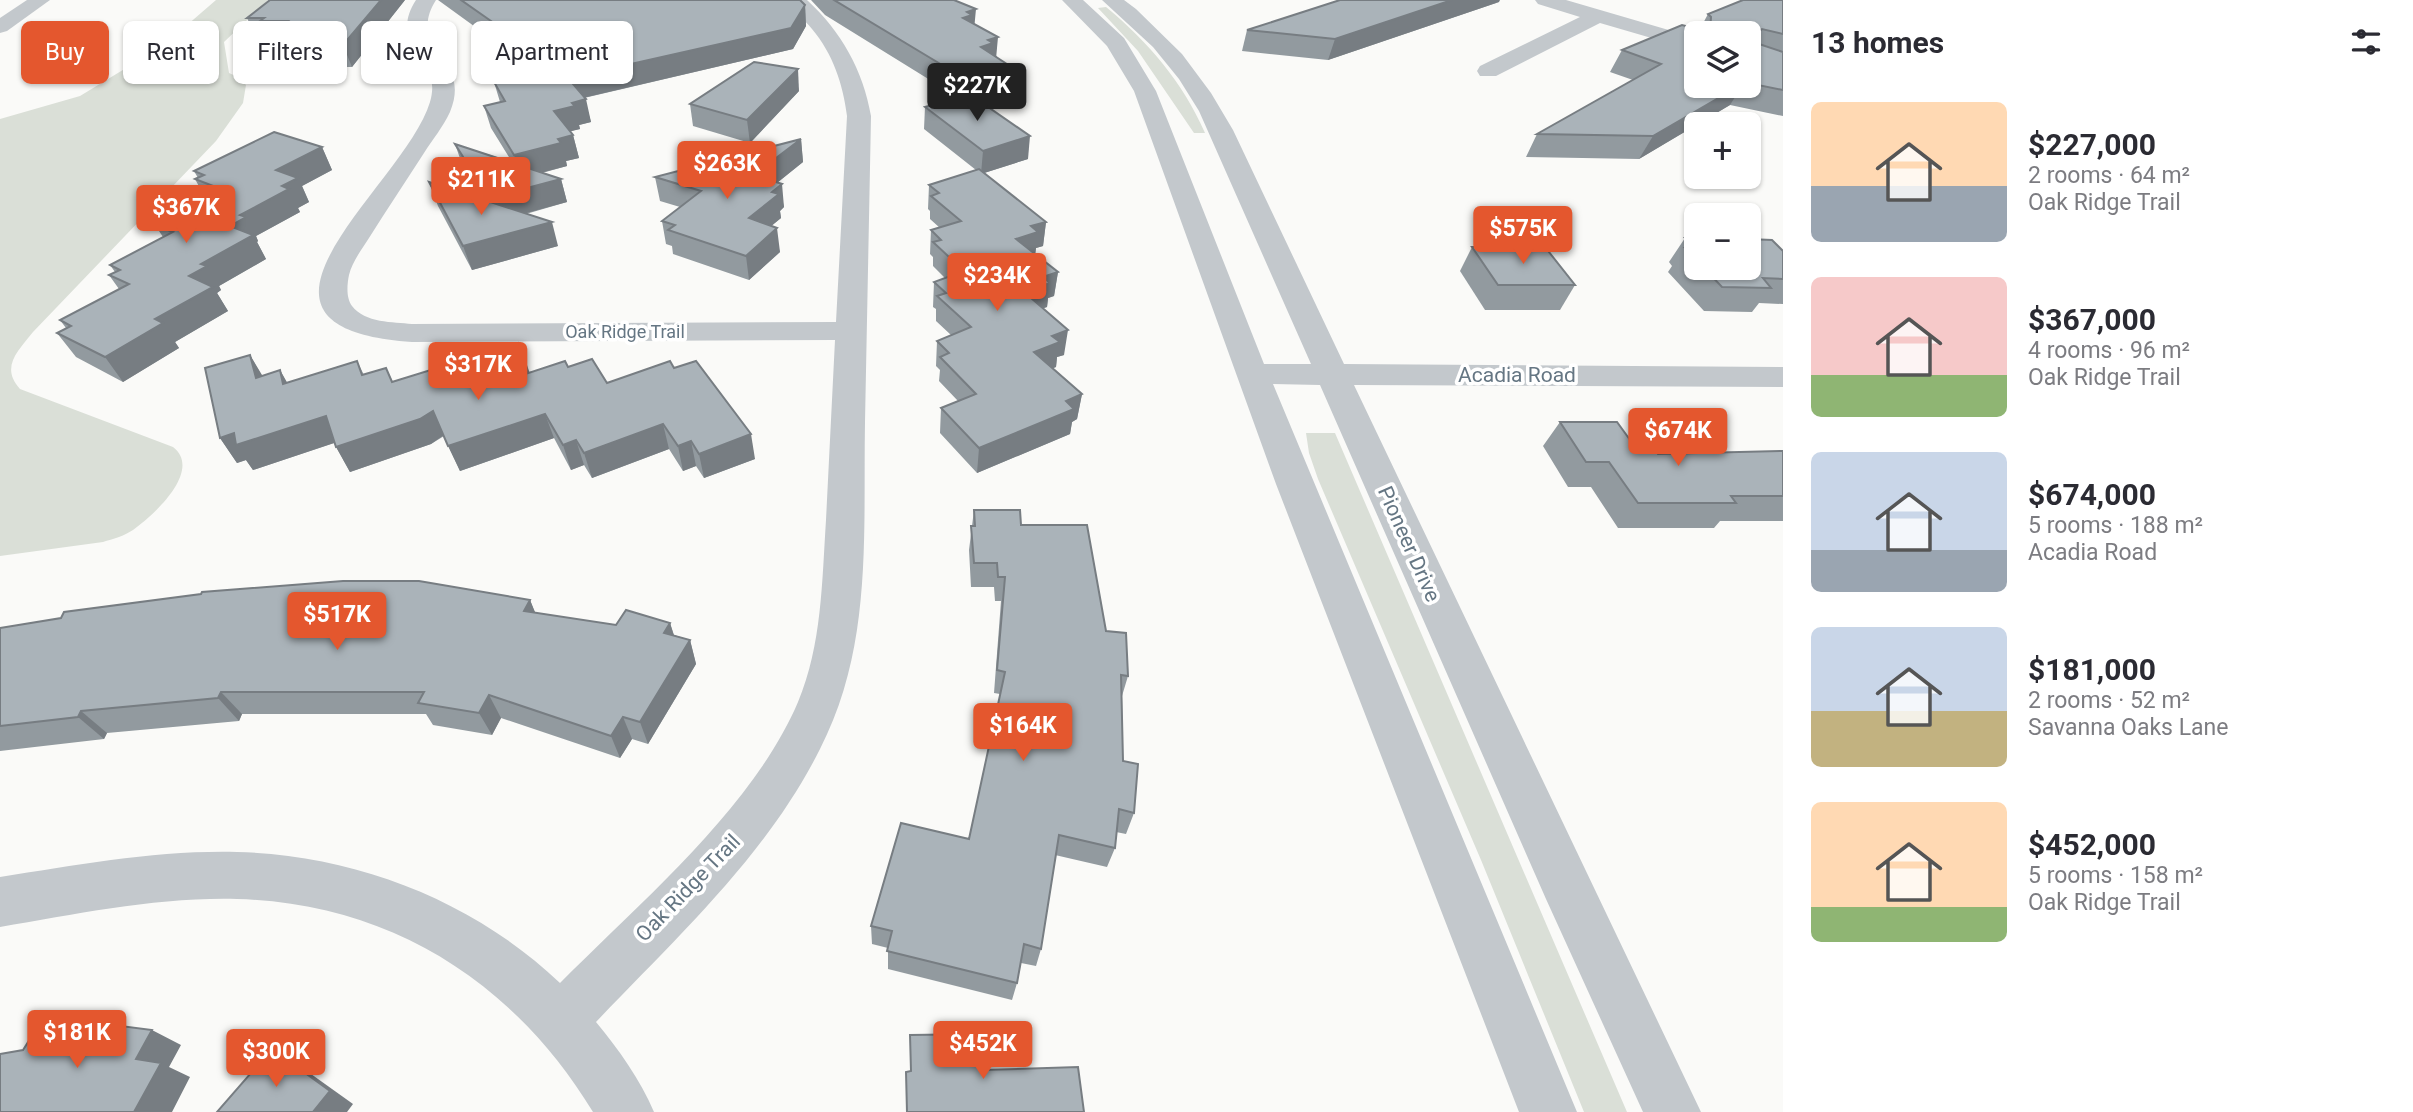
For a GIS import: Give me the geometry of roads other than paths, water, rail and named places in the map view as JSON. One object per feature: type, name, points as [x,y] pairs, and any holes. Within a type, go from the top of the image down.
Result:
[{"type":"street","points":[[0,27],[40,0]]},
{"type":"street","name":"Oak Ridge Trail","points":[[426,0],[417,12],[415,28],[420,40],[441,67],[443,97],[434,118],[335,273],[332,296],[336,306],[347,318],[374,329],[412,333],[852,331]]},
{"type":"street","name":"Oak Ridge Trail","points":[[560,1021],[743,831],[780,779],[809,727],[832,661],[839,614],[852,331],[858,105],[853,82],[838,49],[825,31],[795,0]]},
{"type":"street","points":[[1072,0],[1116,43],[1145,91],[1251,374],[1548,1112]]},
{"type":"street","name":"Pioneer Drive","points":[[1112,0],[1163,45],[1205,99],[1563,882],[1672,1112]]},
{"type":"street","points":[[1545,0],[1684,43]]},
{"type":"street","points":[[1488,71],[1596,17]]},
{"type":"street","name":"Acadia Road","points":[[1251,374],[1783,377]]},
{"type":"street","points":[[0,902],[132,882],[202,876],[268,877],[336,888],[371,897],[421,915],[469,943],[515,976],[560,1021],[589,1056],[625,1112]]}]
